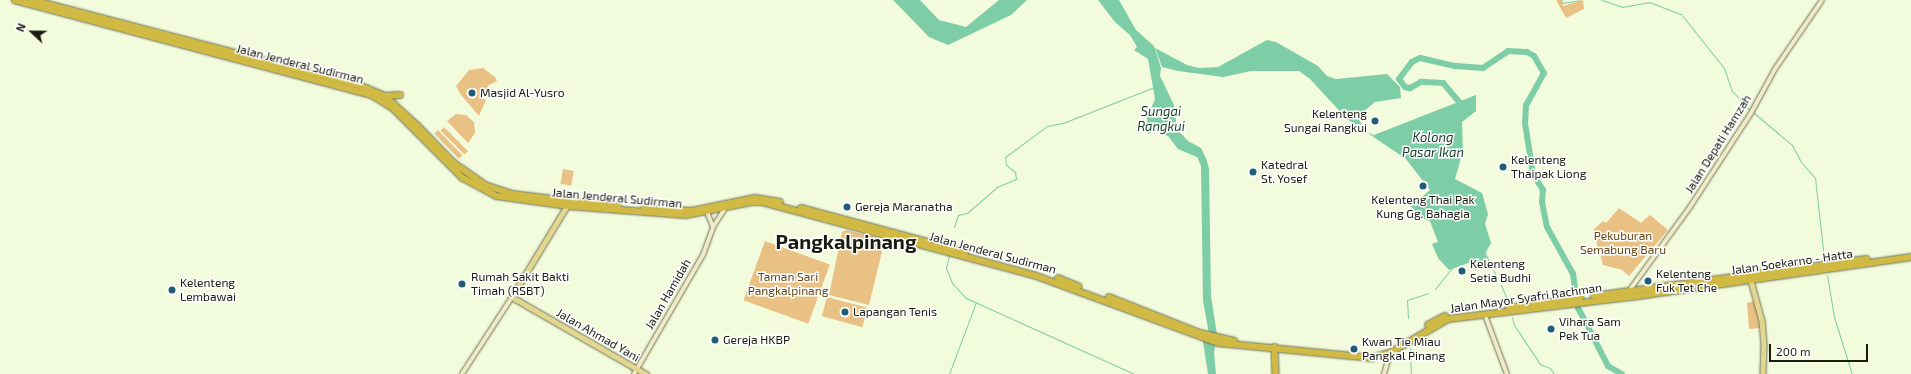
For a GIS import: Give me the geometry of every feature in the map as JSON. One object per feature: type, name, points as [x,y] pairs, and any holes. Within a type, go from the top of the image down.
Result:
[{"type":"highway","name":"Jalan Jenderal Sudirman","points":[[14,0],[356,86],[385,96],[418,126],[454,163],[485,185],[502,192],[568,204]]},
{"type":"highway","name":"Jalan Jenderal Sudirman","points":[[32,0],[137,30]]},
{"type":"highway","name":"Jalan Jenderal Sudirman","points":[[356,86],[380,98],[393,108],[446,163],[463,178],[486,192],[504,197],[673,213],[707,212],[726,205]]},
{"type":"highway","points":[[385,96],[400,94]]},
{"type":"highway","name":"Jalan Jenderal Sudirman","points":[[673,213],[757,202],[808,212],[1040,276],[1218,341],[1371,355],[1398,345],[1434,321]]},
{"type":"highway","name":"Jalan Soekarno - Hatta","points":[[1630,294],[1911,253]]},
{"type":"highway","name":"Jalan Soekarno - Hatta","points":[[1814,268],[1911,256]]},
{"type":"highway","name":"Jalan Mayor Syafri Rachman","points":[[1434,321],[1450,316],[1630,294]]},
{"type":"highway","name":"Jalan Mayor Syafri Rachman","points":[[1430,329],[1448,319],[1577,300]]},
{"type":"highway","name":"Jalan Jenderal Sudirman","points":[[1275,346],[1362,358],[1390,353],[1430,329]]},
{"type":"highway","points":[[1275,346],[1276,374]]},
{"type":"main road","name":"Jalan Depati Hamzah","points":[[1630,294],[1751,114],[1775,69],[1822,0]]},
{"type":"main road","points":[[462,374],[512,297],[568,204]]},
{"type":"main road","name":"Jalan Hamidah","points":[[634,374],[703,254],[713,228],[726,205]]},
{"type":"main road","points":[[707,212],[713,228]]},
{"type":"main road","points":[[1750,277],[1762,321],[1764,345],[1763,374]]},
{"type":"main road","name":"Jalan Ahmad Yani","points":[[512,297],[646,374]]},
{"type":"main road","points":[[1485,314],[1507,374]]},
{"type":"main road","points":[[1384,374],[1390,353]]},
{"type":"green space","points":[[1556,0],[1562,0],[1563,6],[1583,0],[1584,9],[1566,18]]},
{"type":"green space","points":[[483,68],[495,77],[497,81],[489,85],[481,97],[486,100],[479,116],[461,95],[456,86],[469,70]]},
{"type":"green space","points":[[456,114],[466,115],[474,122],[475,133],[468,143],[447,121]]},
{"type":"green space","points":[[444,127],[468,151],[465,155],[440,131]]},
{"type":"green space","points":[[438,130],[462,155],[459,159],[434,133]]},
{"type":"green space","points":[[563,169],[574,171],[571,186],[560,184]]},
{"type":"green space","name":"Pekuburan Semabung Baru","points":[[1619,208],[1641,223],[1650,215],[1668,230],[1629,276],[1622,270],[1603,265],[1593,230],[1603,221],[1606,223]]},
{"type":"green space","points":[[846,230],[885,239],[869,305],[829,295],[842,232]]},
{"type":"green space","name":"Taman Sari Pangkalpinang","points":[[765,241],[830,265],[808,324],[743,300]]},
{"type":"green space","name":"Lapangan Tenis","points":[[827,297],[868,308],[862,327],[822,316]]},
{"type":"green space","points":[[1755,301],[1760,328],[1749,329],[1747,303]]},
{"type":"water","points":[[893,0],[920,0],[939,20],[966,27],[999,0],[1027,0],[1011,15],[948,45],[929,37]]},
{"type":"water","name":"Sungai Rangkui","points":[[1098,0],[1119,0],[1136,30],[1154,46],[1161,68],[1160,76],[1174,105],[1177,129],[1188,141],[1201,148],[1206,158],[1209,169],[1211,296],[1217,335],[1214,352],[1216,374],[1208,374],[1203,342],[1209,337],[1209,334],[1203,301],[1201,166],[1197,157],[1178,149],[1168,136],[1155,131],[1148,134],[1147,118],[1155,99],[1148,59],[1134,50],[1137,47],[1130,35],[1115,22]]},
{"type":"water","name":"Kolong Pasar Ikan","points":[[1267,40],[1276,42],[1318,66],[1327,76],[1336,79],[1387,74],[1400,87],[1401,98],[1375,102],[1357,117],[1368,133],[1374,135],[1476,95],[1476,111],[1462,122],[1463,151],[1455,179],[1482,193],[1488,214],[1485,224],[1491,243],[1485,254],[1487,258],[1474,265],[1471,262],[1449,270],[1438,258],[1432,244],[1438,242],[1430,221],[1418,217],[1411,206],[1430,190],[1406,159],[1347,119],[1310,79],[1299,71],[1251,71],[1223,77],[1178,71],[1162,67],[1155,48],[1187,65],[1199,68],[1218,67]]},
{"type":"waterway","points":[[1561,0],[1562,3],[1580,0]]},
{"type":"waterway","points":[[1602,0],[1622,7],[1649,2],[1681,14],[1724,68],[1732,91],[1749,109]]},
{"type":"waterway","points":[[1460,103],[1443,83],[1421,82],[1410,88],[1405,87],[1399,79],[1412,62],[1420,58],[1456,66],[1483,68],[1508,51],[1527,52],[1534,56],[1544,73],[1526,105],[1525,123],[1533,174],[1543,190],[1542,202],[1547,227],[1573,274],[1578,308],[1608,366],[1622,374]]},
{"type":"waterway","points":[[954,227],[958,215],[967,213],[997,187],[1016,179],[1015,172],[1006,165],[1005,157],[1047,126],[1063,123],[1152,88]]},
{"type":"waterway","points":[[1754,113],[1792,145],[1801,162],[1815,178],[1824,258]]},
{"type":"waterway","points":[[1485,253],[1497,278]]},
{"type":"waterway","points":[[949,255],[946,268],[952,283],[966,298],[1134,374]]},
{"type":"waterway","points":[[1435,289],[1451,269]]},
{"type":"waterway","points":[[1827,275],[1834,317],[1852,374]]},
{"type":"waterway","points":[[1501,285],[1509,304]]},
{"type":"waterway","points":[[1408,318],[1407,300],[1428,293]]},
{"type":"waterway","points":[[949,374],[976,302]]},
{"type":"waterway","points":[[1512,317],[1514,325],[1540,364],[1550,368],[1554,374]]},
{"type":"waterway","points":[[1410,348],[1411,374]]},
{"type":"place","name":"Masjid Al-Yusro","points":[[472,93]]},
{"type":"place","name":"Kelenteng Sungai Rangkui","points":[[1375,121]]},
{"type":"place","name":"Kelenteng Thaipak Liong","points":[[1503,167]]},
{"type":"place","name":"Katedral St. Yosef","points":[[1253,172]]},
{"type":"place","name":"Kelenteng Thai Pak Kung Gg. Bahagia","points":[[1423,186]]},
{"type":"place","name":"Gereja Maranatha","points":[[847,207]]},
{"type":"place","name":"Kelenteng Setia Budhi","points":[[1462,271]]},
{"type":"place","name":"Kelenteng Fuk Tet Che","points":[[1648,281]]},
{"type":"place","name":"Rumah Sakit Bakti Timah (RSBT)","points":[[462,284]]},
{"type":"place","name":"Kelenteng Lembawai","points":[[172,290]]},
{"type":"place","name":"Lapangan Tenis","points":[[845,312]]},
{"type":"place","name":"Vihara Sam Pek Tua","points":[[1551,329]]},
{"type":"place","name":"Gereja HKBP","points":[[715,340]]},
{"type":"place","name":"Kwan Tie Miau Pangkal Pinang","points":[[1354,349]]},
{"type":"district","name":"Pangkalpinang","points":[[846,241]]}]
